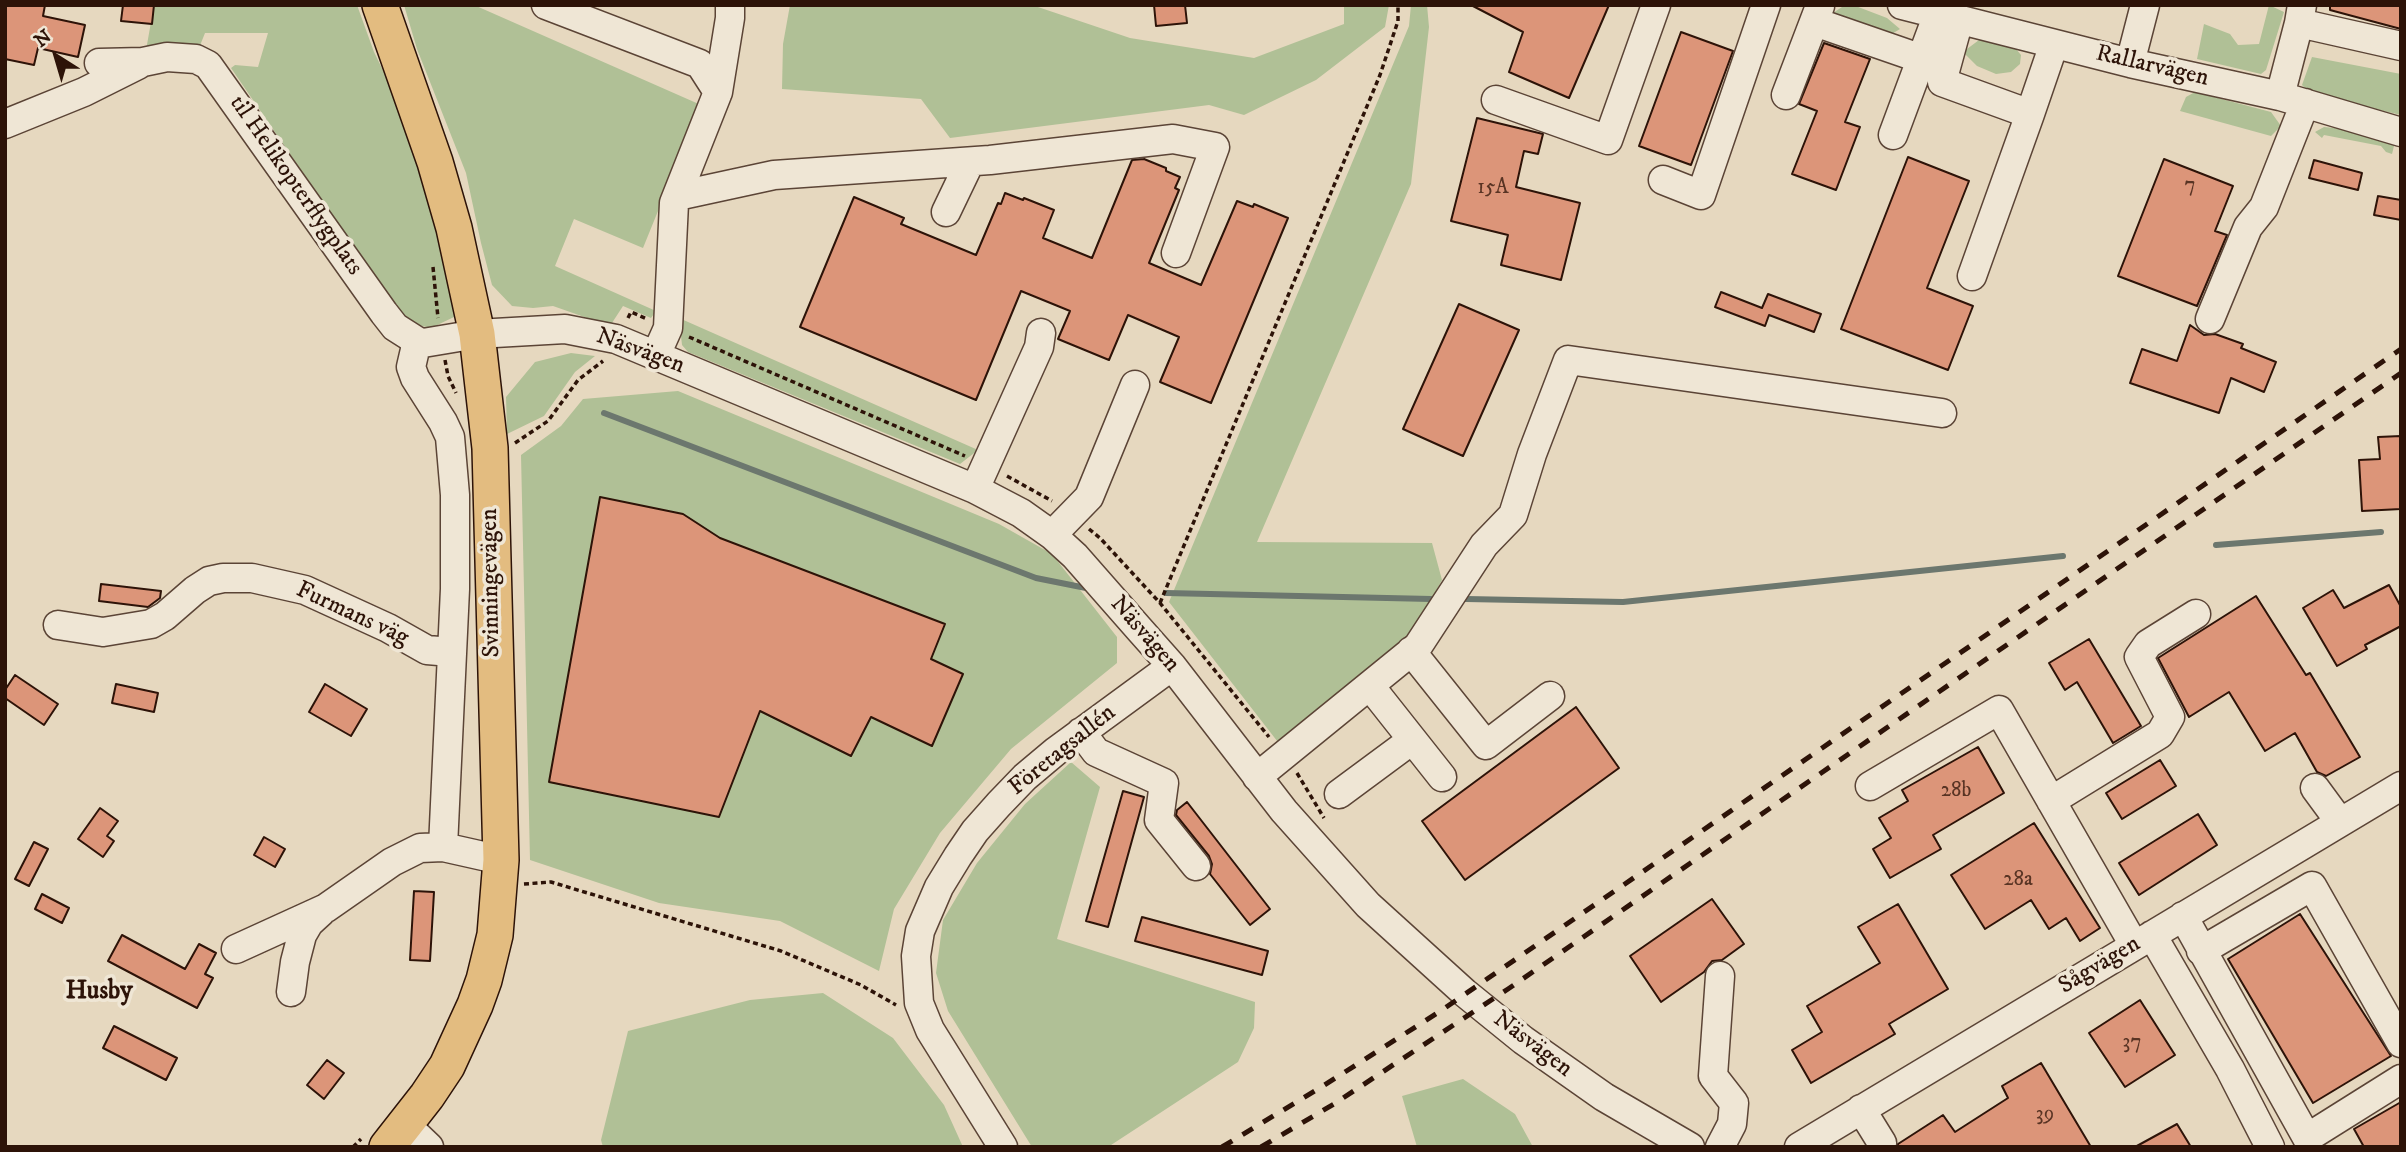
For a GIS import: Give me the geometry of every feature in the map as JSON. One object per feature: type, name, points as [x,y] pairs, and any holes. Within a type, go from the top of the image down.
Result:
[{"type":"main road","name":"Svinningevägen","points":[[380,5],[435,162],[454,228],[477,334],[490,448],[501,860],[495,935],[475,1005],[447,1066],[396,1139]]},
{"type":"street","points":[[546,5],[700,64],[718,92]]},
{"type":"street","points":[[656,355],[668,328],[674,203],[718,92],[730,5]]},
{"type":"street","points":[[1496,100],[1608,140],[1656,5]]},
{"type":"street","points":[[1663,180],[1701,195],[1766,5]]},
{"type":"street","name":"Rallarvägen","points":[[1902,5],[2130,63],[2292,99],[2401,132]]},
{"type":"street","points":[[2130,63],[2145,5]]},
{"type":"street","points":[[1786,95],[1817,13],[1922,59]]},
{"type":"street","points":[[2210,319],[2248,227],[2264,207],[2292,99],[2300,14],[2401,47]]},
{"type":"street","points":[[1893,135],[1922,59],[1949,17]]},
{"type":"street","points":[[1949,17],[1942,82],[2030,114]]},
{"type":"street","points":[[1972,275],[2054,44]]},
{"type":"street","name":"til Helikopterflygplats","points":[[99,64],[143,62],[167,57],[196,59],[208,65],[395,327],[429,340]]},
{"type":"street","points":[[5,124],[84,92],[143,62]]},
{"type":"street","points":[[677,196],[774,175],[970,162],[1173,139],[1215,147],[1176,253]]},
{"type":"street","points":[[946,212],[970,162]]},
{"type":"street","name":"Näsvägen","points":[[477,334],[565,329],[616,338],[981,478],[1075,556],[1172,666],[1257,778],[1368,905],[1465,993],[1523,1040],[1604,1097],[1690,1147]]},
{"type":"street","points":[[981,478],[1039,347],[1041,333]]},
{"type":"street","points":[[443,847],[456,539],[453,461],[450,437],[411,367],[429,340],[477,334]]},
{"type":"street","points":[[1257,778],[1418,646],[1484,545],[1513,515],[1532,454],[1568,360],[1942,413]]},
{"type":"street","points":[[1052,535],[1089,497],[1135,385]]},
{"type":"street","name":"Furmans väg","points":[[58,625],[103,632],[151,624],[209,581],[252,578],[305,590],[376,622],[427,650],[451,652]]},
{"type":"street","points":[[2051,801],[2160,734],[2170,717],[2139,657],[2148,644],[2196,614]]},
{"type":"street","points":[[1411,652],[1486,745],[1550,696]]},
{"type":"street","name":"Företagsallén","points":[[1003,1147],[930,1030],[919,1003],[916,956],[920,931],[939,887],[975,831],[999,804],[1025,777],[1081,732],[1172,666]]},
{"type":"street","points":[[1370,686],[1442,777]]},
{"type":"street","points":[[1870,786],[1999,710],[2051,801],[2230,1069],[2270,1147]]},
{"type":"street","points":[[1081,732],[1096,752],[1164,783],[1159,820],[1196,866]]},
{"type":"street","points":[[1339,794],[1412,740]]},
{"type":"street","name":"Sågvägen","points":[[1800,1147],[2401,786]]},
{"type":"street","points":[[2315,788],[2340,822]]},
{"type":"street","points":[[291,992],[302,935],[309,923],[326,908],[401,856],[420,848],[443,847],[501,860]]},
{"type":"street","points":[[2201,951],[2312,886],[2401,1043]]},
{"type":"street","points":[[236,949],[326,908]]},
{"type":"street","points":[[2183,916],[2307,1138],[2401,1079]]},
{"type":"street","points":[[1720,976],[1713,1076],[1734,1103],[1732,1124],[1720,1147]]},
{"type":"street","points":[[1861,1109],[1882,1143]]},
{"type":"path","points":[[1160,603],[1380,75],[1398,21],[1398,5]]},
{"type":"path","points":[[432,260],[429,340],[457,396]]},
{"type":"path","points":[[490,448],[510,446],[548,421],[578,380],[606,359],[631,312],[981,478],[1027,486],[1072,515],[1100,538],[1160,603],[1284,756],[1303,782],[1330,829]]},
{"type":"path","points":[[525,884],[551,883],[781,951],[861,985],[897,1006],[919,1003]]},
{"type":"path","points":[[353,1147],[396,1139]]},
{"type":"green space","points":[[154,5],[357,5],[374,52],[417,140],[460,305],[454,317],[431,328],[405,322],[231,68],[235,65],[258,67],[268,33],[205,33],[197,53],[145,56]]},
{"type":"green space","points":[[404,5],[474,5],[701,105],[643,248],[574,219],[555,266],[656,311],[651,318],[623,306],[610,326],[553,306],[512,306],[492,285],[466,173],[417,49]]},
{"type":"green space","points":[[790,5],[1032,5],[1130,38],[1254,58],[1344,24],[1344,5],[1389,5],[1385,27],[1316,80],[1244,115],[1209,105],[950,138],[921,99],[782,89],[783,44]]},
{"type":"green space","points":[[1411,5],[1427,5],[1429,27],[1411,184],[1257,542],[1432,543],[1442,580],[1417,626],[1362,685],[1281,746],[1169,602],[1409,26]]},
{"type":"green space","points":[[1845,5],[1853,5],[1887,18],[1900,29],[1890,35],[1833,13]]},
{"type":"green space","points":[[2269,5],[2284,12],[2266,70],[2261,74],[2197,59],[2204,24],[2230,34],[2238,45],[2259,44]]},
{"type":"green space","points":[[1979,40],[2016,49],[2021,55],[2020,64],[2011,72],[1996,74],[1977,66],[1963,52]]},
{"type":"green space","points":[[2312,57],[2401,74],[2401,115],[2311,94],[2302,85]]},
{"type":"green space","points":[[2195,92],[2271,112],[2281,126],[2271,136],[2180,111],[2186,97]]},
{"type":"green space","points":[[2324,127],[2344,129],[2395,142],[2392,154],[2381,146],[2324,135],[2322,138],[2315,132]]},
{"type":"green space","points":[[679,318],[978,450],[960,464],[688,352],[682,345]]},
{"type":"green space","points":[[571,353],[595,356],[575,372],[544,416],[507,434],[506,397],[535,362]]},
{"type":"green space","points":[[678,391],[999,524],[1052,554],[1117,637],[1117,663],[1011,749],[940,833],[894,909],[879,971],[780,921],[659,903],[530,860],[521,455],[561,426],[583,399]]},
{"type":"green space","points":[[1071,762],[1100,787],[1057,939],[1255,1002],[1254,1028],[1238,1062],[1108,1147],[1032,1147],[948,1011],[936,973],[943,920],[977,863],[1025,804]]},
{"type":"green space","points":[[823,993],[893,1038],[944,1105],[963,1147],[603,1147],[601,1140],[628,1031],[750,1000]]},
{"type":"green space","points":[[1463,1079],[1515,1114],[1533,1147],[1417,1147],[1402,1096]]},
{"type":"building","points":[[5,5],[45,5],[43,16],[85,25],[78,57],[38,48],[34,65],[5,59]]},
{"type":"building","points":[[123,5],[154,5],[152,24],[121,21]]},
{"type":"building","points":[[1154,5],[1185,5],[1187,23],[1156,26]]},
{"type":"building","points":[[1471,5],[1609,5],[1569,98],[1509,72],[1523,32]]},
{"type":"building","points":[[2330,5],[2401,5],[2401,29],[2330,10]]},
{"type":"building","points":[[1681,32],[1733,51],[1691,165],[1639,146]]},
{"type":"building","points":[[1824,43],[1870,59],[1845,122],[1860,127],[1836,190],[1792,174],[1817,111],[1799,104]]},
{"type":"building","points":[[1477,118],[1543,134],[1538,154],[1524,151],[1516,187],[1580,203],[1561,280],[1501,265],[1508,235],[1451,221]]},
{"type":"building","points":[[1908,157],[1969,181],[1927,288],[1973,306],[1948,370],[1841,329]]},
{"type":"building","points":[[1144,159],[1180,177],[1175,188],[1179,190],[1149,263],[1201,285],[1237,201],[1253,207],[1254,204],[1288,218],[1211,403],[1160,382],[1179,337],[1128,315],[1109,360],[1058,339],[1070,311],[1021,291],[976,400],[800,327],[854,197],[904,218],[901,224],[976,255],[998,203],[1001,204],[1005,193],[1054,210],[1043,238],[1092,258],[1132,160]]},
{"type":"building","points":[[2164,159],[2233,186],[2215,231],[2227,235],[2197,306],[2118,276]]},
{"type":"building","points":[[2314,160],[2362,173],[2358,190],[2309,178]]},
{"type":"building","points":[[2378,196],[2401,200],[2401,220],[2374,215]]},
{"type":"building","points":[[1721,292],[1762,308],[1768,294],[1821,314],[1814,332],[1769,315],[1765,326],[1715,307]]},
{"type":"building","points":[[1459,304],[1519,330],[1463,456],[1403,429]]},
{"type":"building","points":[[2190,325],[2204,335],[2215,334],[2243,344],[2241,348],[2276,362],[2264,392],[2231,378],[2219,413],[2130,383],[2142,349],[2177,361]]},
{"type":"building","points":[[2401,436],[2401,509],[2362,511],[2359,460],[2380,459],[2378,437]]},
{"type":"building","points":[[600,497],[683,514],[720,538],[945,624],[931,659],[963,674],[932,746],[871,717],[851,756],[760,711],[719,817],[549,782]]},
{"type":"building","points":[[101,584],[161,591],[160,598],[148,607],[99,601]]},
{"type":"building","points":[[2389,585],[2401,607],[2401,626],[2365,645],[2367,649],[2337,666],[2303,608],[2333,590],[2344,608]]},
{"type":"building","points":[[2256,596],[2306,675],[2310,673],[2360,757],[2326,776],[2317,772],[2295,733],[2265,751],[2229,692],[2189,717],[2158,658]]},
{"type":"building","points":[[2089,639],[2141,726],[2113,743],[2077,682],[2065,690],[2049,663]]},
{"type":"building","points":[[15,675],[58,704],[44,725],[5,698],[5,690]]},
{"type":"building","points":[[116,684],[158,693],[154,712],[112,703]]},
{"type":"building","points":[[325,684],[367,709],[351,736],[309,712]]},
{"type":"building","points":[[1576,707],[1619,768],[1465,880],[1422,821]]},
{"type":"building","points":[[1978,747],[2004,793],[1933,835],[1941,849],[1890,878],[1873,849],[1891,838],[1879,818],[1908,801],[1902,790]]},
{"type":"building","points":[[2160,760],[2176,786],[2122,819],[2106,793]]},
{"type":"building","points":[[1123,791],[1144,797],[1108,927],[1086,921]]},
{"type":"building","points":[[1187,802],[1270,909],[1250,925],[1210,874],[1212,864],[1209,856],[1176,815],[1177,810]]},
{"type":"building","points":[[100,808],[118,821],[107,836],[114,841],[103,857],[78,839]]},
{"type":"building","points":[[2198,814],[2217,845],[2139,895],[2119,863]]},
{"type":"building","points":[[2034,823],[2100,928],[2080,941],[2066,918],[2049,929],[2031,900],[1985,929],[1951,875]]},
{"type":"building","points":[[264,837],[285,849],[275,867],[254,855]]},
{"type":"building","points":[[34,842],[48,849],[29,886],[15,879]]},
{"type":"building","points":[[414,891],[434,892],[430,961],[410,960]]},
{"type":"building","points":[[42,894],[69,908],[62,923],[35,909]]},
{"type":"building","points":[[1712,899],[1744,944],[1722,960],[1712,961],[1704,972],[1661,1002],[1630,956]]},
{"type":"building","points":[[1898,904],[1948,989],[1889,1024],[1895,1034],[1811,1083],[1792,1050],[1822,1032],[1807,1006],[1880,963],[1858,927]]},
{"type":"building","points":[[2300,914],[2391,1056],[2313,1103],[2228,959]]},
{"type":"building","points":[[1142,917],[1268,951],[1262,975],[1135,941]]},
{"type":"building","points":[[122,935],[185,969],[199,944],[216,953],[205,974],[213,978],[197,1008],[108,961]]},
{"type":"building","points":[[2140,1000],[2175,1055],[2125,1087],[2089,1033]]},
{"type":"building","points":[[114,1026],[177,1058],[166,1080],[103,1048]]},
{"type":"building","points":[[327,1060],[344,1073],[324,1099],[307,1085]]},
{"type":"building","points":[[2041,1063],[2091,1147],[1898,1147],[1898,1144],[1943,1115],[1955,1132],[2008,1098],[2002,1086]]},
{"type":"building","points":[[2401,1102],[2401,1147],[2364,1147],[2354,1129]]},
{"type":"building","points":[[2177,1124],[2191,1147],[2135,1147]]},
{"type":"waterway","points":[[604,413],[1036,578],[1086,588]]},
{"type":"waterway","points":[[2216,545],[2381,532]]},
{"type":"waterway","points":[[1466,599],[1623,602],[2063,556]]},
{"type":"waterway","points":[[1166,593],[1431,599]]},
{"type":"railway","points":[[1222,1147],[1442,1010],[2401,349]]},
{"type":"railway","points":[[1261,1147],[1334,1104],[1508,989],[2401,373]]},
{"type":"district","name":"Husby","points":[[99,993]]}]
